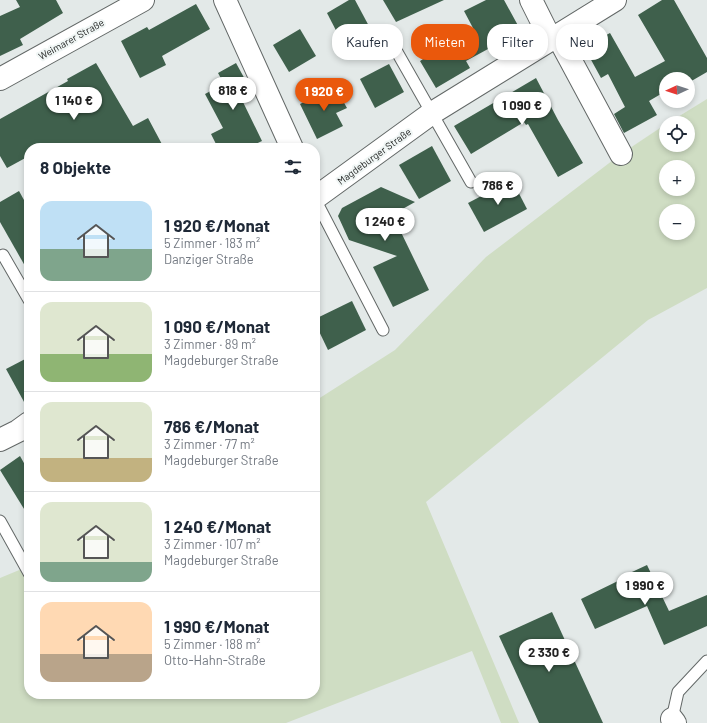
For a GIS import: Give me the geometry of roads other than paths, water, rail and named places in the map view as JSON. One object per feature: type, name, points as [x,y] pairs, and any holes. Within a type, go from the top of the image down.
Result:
[{"type":"street","name":"Weimarer Straße","points":[[0,79],[143,0]]},
{"type":"street","points":[[226,0],[290,143]]},
{"type":"street","points":[[531,0],[554,37],[620,154]]},
{"type":"street","name":"Magdeburger Straße","points":[[320,195],[432,113],[615,0]]},
{"type":"street","points":[[0,440],[24,427]]},
{"type":"lane","points":[[401,60],[470,182]]},
{"type":"lane","name":"Magdeburger Straße","points":[[320,209],[383,330]]},
{"type":"lane","points":[[3,255],[24,291]]},
{"type":"lane","points":[[0,521],[24,563]]},
{"type":"lane","points":[[673,721],[678,692],[707,661]]}]
